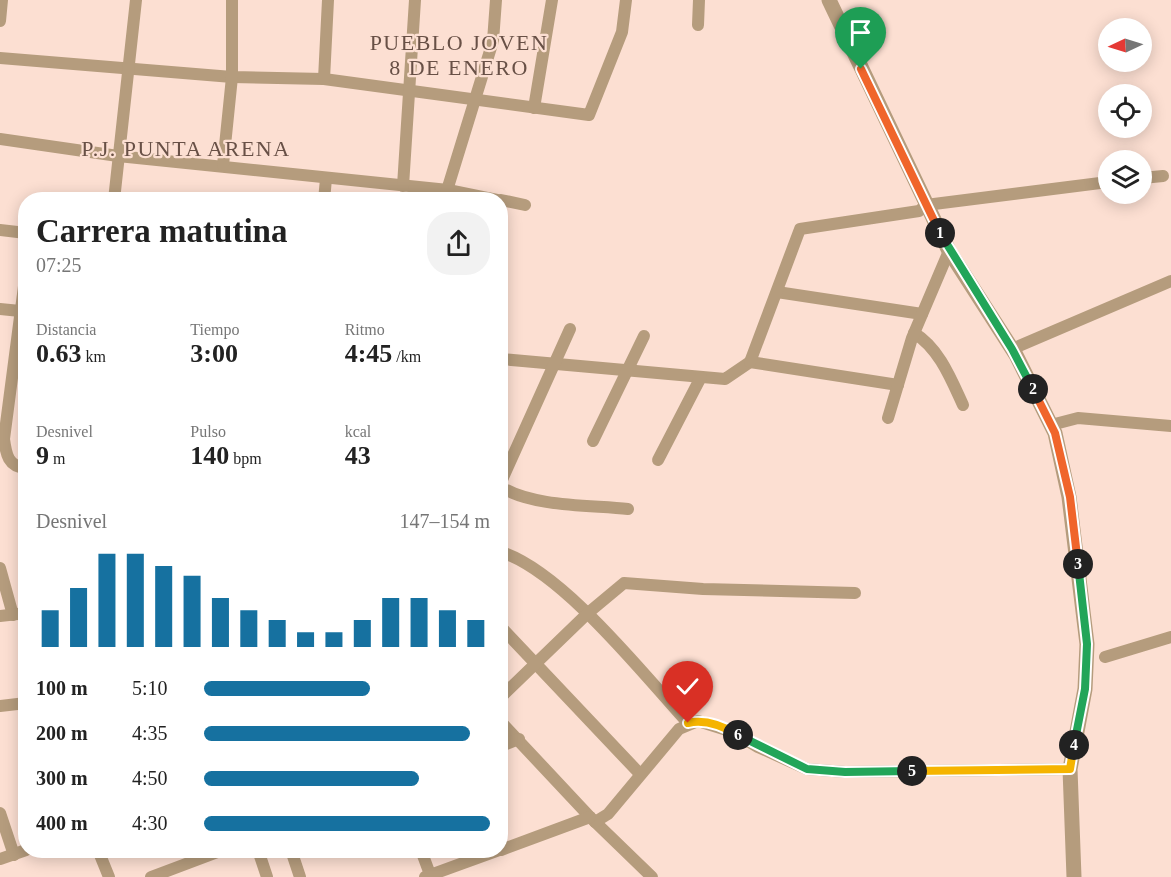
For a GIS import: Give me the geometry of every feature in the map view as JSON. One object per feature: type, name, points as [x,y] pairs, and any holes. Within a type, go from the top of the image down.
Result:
[{"type":"street","points":[[0,21],[2,0]]},
{"type":"street","points":[[115,192],[136,0]]},
{"type":"street","points":[[223,165],[232,77],[232,0]]},
{"type":"street","points":[[324,80],[328,0]]},
{"type":"street","points":[[403,186],[415,0]]},
{"type":"street","points":[[447,192],[493,41],[496,0]]},
{"type":"street","points":[[534,108],[552,0]]},
{"type":"street","points":[[0,58],[232,77],[324,80],[589,115],[622,32],[627,0]]},
{"type":"street","points":[[698,25],[699,0]]},
{"type":"street","points":[[829,0],[949,251],[1012,349],[1051,425],[1070,497],[1087,644],[1085,689],[1070,769],[1074,877]]},
{"type":"street","points":[[0,139],[118,156],[223,165],[326,179],[403,186],[432,192]]},
{"type":"street","points":[[1152,177],[1163,176]]},
{"type":"street","points":[[325,192],[326,179]]},
{"type":"street","points":[[508,360],[725,379],[750,362],[800,229],[919,211],[926,205],[1098,183]]},
{"type":"street","points":[[508,202],[525,205]]},
{"type":"street","points":[[0,230],[18,231]]},
{"type":"street","points":[[888,418],[914,333],[949,251]]},
{"type":"street","points":[[1012,349],[1171,281]]},
{"type":"street","points":[[777,292],[922,314]]},
{"type":"street","points":[[0,309],[18,311]]},
{"type":"street","points":[[18,327],[4,439],[8,459],[18,466]]},
{"type":"street","points":[[508,466],[570,329]]},
{"type":"street","points":[[914,333],[925,340],[946,368],[963,405]]},
{"type":"street","points":[[593,441],[644,336]]},
{"type":"street","points":[[750,362],[898,385]]},
{"type":"street","points":[[658,460],[701,377]]},
{"type":"street","points":[[1051,425],[1078,418],[1171,426]]},
{"type":"street","points":[[508,491],[516,496],[532,499],[628,509]]},
{"type":"street","points":[[508,554],[518,557],[588,613],[688,723]]},
{"type":"street","points":[[0,568],[13,615]]},
{"type":"street","points":[[508,690],[588,613],[627,583],[680,588],[855,593]]},
{"type":"street","points":[[508,634],[640,774]]},
{"type":"street","points":[[1105,657],[1171,637]]},
{"type":"street","points":[[0,706],[18,704]]},
{"type":"street","points":[[508,847],[608,814],[679,729],[688,723],[698,721],[723,728],[807,769],[845,772],[1070,769]]},
{"type":"street","points":[[508,729],[592,820],[652,877]]},
{"type":"street","points":[[508,744],[519,740]]},
{"type":"street","points":[[0,813],[18,849]]},
{"type":"street","points":[[0,859],[18,854]]},
{"type":"street","points":[[101,858],[109,877]]},
{"type":"street","points":[[151,877],[202,858]]},
{"type":"street","points":[[261,858],[267,877]]},
{"type":"street","points":[[294,858],[300,877]]},
{"type":"street","points":[[423,858],[429,876],[478,858]]},
{"type":"district","name":"PUEBLO JOVEN 8 DE ENERO","points":[[459,54]]},
{"type":"district","name":"P.J. PUNTA ARENA","points":[[186,148]]},
{"type":"route","points":[[688,723],[698,721],[734,732],[758,747],[807,769],[845,772],[1070,769],[1085,689],[1087,644],[1070,497],[1055,433],[1016,355],[949,251],[861,69]]}]
